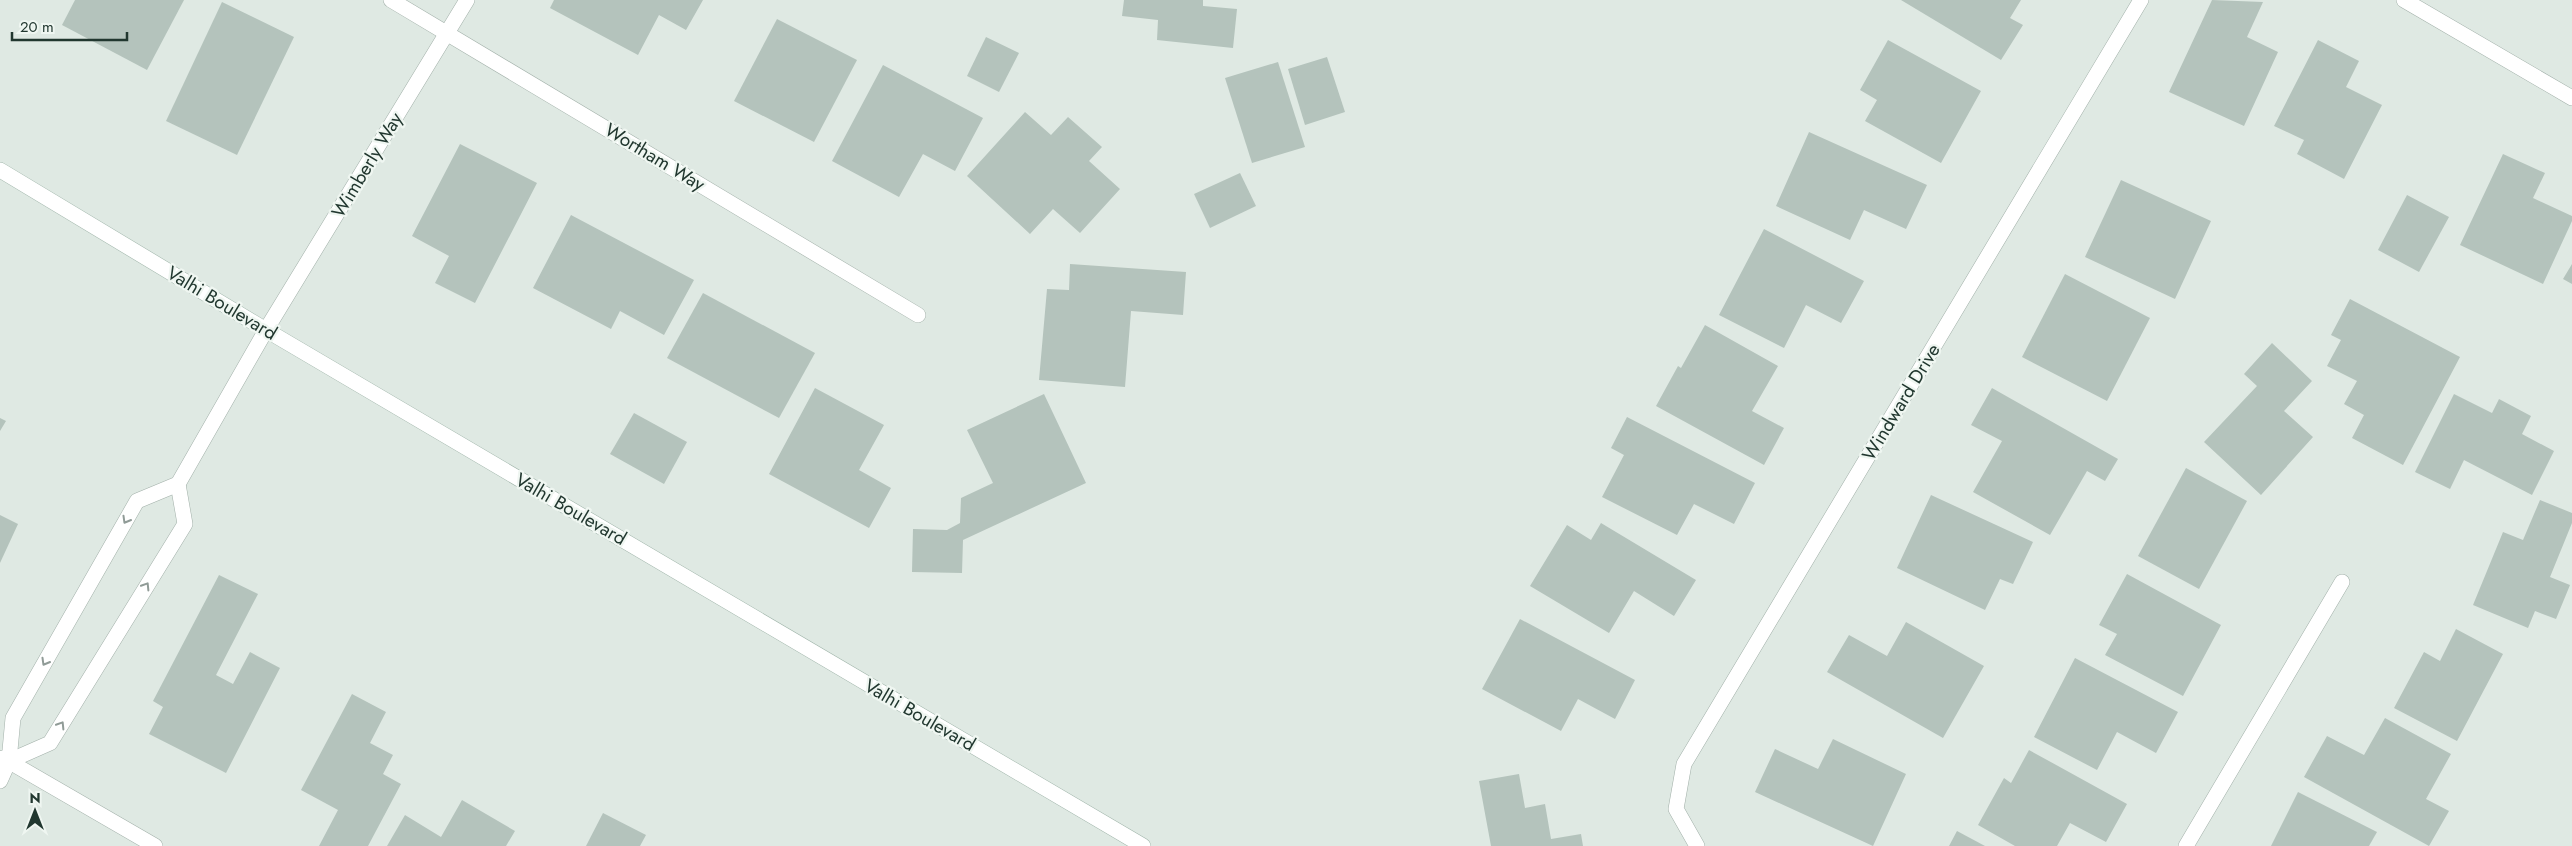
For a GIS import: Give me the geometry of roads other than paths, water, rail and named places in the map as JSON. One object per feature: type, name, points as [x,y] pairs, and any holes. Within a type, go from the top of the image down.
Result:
[{"type":"street","name":"Wortham Way","points":[[391,0],[918,315]]},
{"type":"street","name":"Wimberly Way","points":[[178,484],[266,330],[467,0]]},
{"type":"street","name":"Windward Drive","points":[[1698,846],[1676,809],[1684,764],[2141,0]]},
{"type":"street","points":[[2404,0],[2572,98]]},
{"type":"street","name":"Valhi Boulevard","points":[[0,170],[266,330],[1142,846]]},
{"type":"street","points":[[0,781],[4,759],[13,718],[137,501],[178,484],[184,524],[50,743],[4,759]]},
{"type":"street","points":[[2186,846],[2342,582]]},
{"type":"street","points":[[4,759],[156,846]]}]
